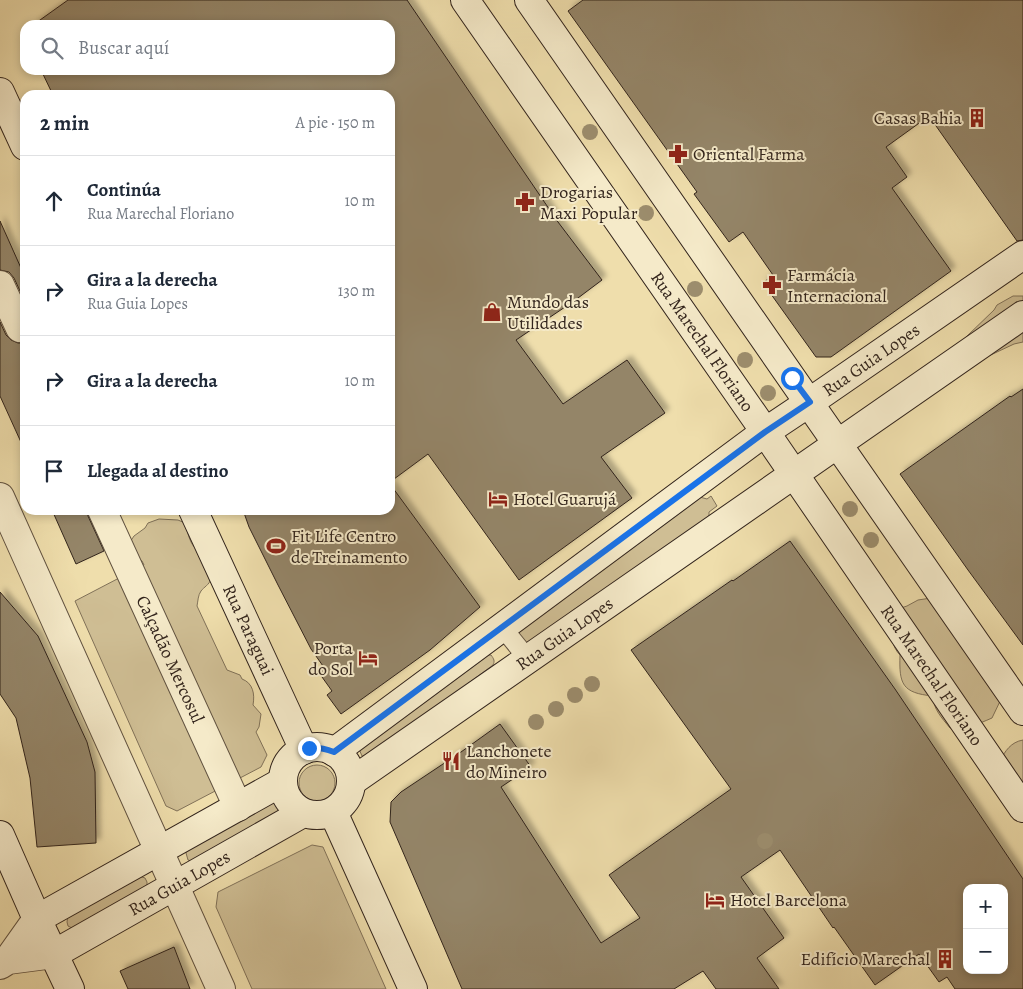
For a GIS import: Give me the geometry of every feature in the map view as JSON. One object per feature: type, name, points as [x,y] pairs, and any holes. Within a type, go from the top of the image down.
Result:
[{"type":"main road","name":"Rua Marechal Floriano","points":[[464,0],[794,473],[1023,808]]},
{"type":"main road","points":[[529,0],[1023,711]]},
{"type":"main road","points":[[0,92],[20,135]]},
{"type":"main road","name":"Rua Guia Lopes","points":[[334,752],[765,432],[1023,255]]},
{"type":"main road","points":[[0,285],[20,328]]},
{"type":"main road","name":"Rua Guia Lopes","points":[[351,782],[1023,315]]},
{"type":"main road","points":[[0,497],[221,989]]},
{"type":"main road","name":"Calçadão Mercosul","points":[[104,515],[238,807]]},
{"type":"main road","name":"Rua Paraguai","points":[[195,515],[304,750]]},
{"type":"main road","points":[[324,748],[334,752],[348,768],[351,782],[345,801],[333,812],[315,816],[295,808],[288,801],[282,782],[288,763],[295,755],[304,750],[324,748]]},
{"type":"main road","name":"Rua Guia Lopes","points":[[37,919],[282,782]]},
{"type":"main road","name":"Rua Guia Lopes","points":[[54,954],[303,812]]},
{"type":"main road","points":[[333,812],[412,989]]},
{"type":"main road","points":[[0,835],[70,989]]},
{"type":"main road","points":[[4,963],[37,919]]},
{"type":"main road","points":[[4,963],[54,954]]},
{"type":"lane","points":[[502,627],[528,659]]},
{"type":"shaded area","points":[[1013,296],[1023,296],[1023,342],[1014,344],[980,360],[965,350],[966,337],[997,305]]},
{"type":"shaded area","points":[[689,494],[707,499],[711,496],[717,506],[709,512],[709,520],[569,613],[567,629],[518,648],[514,615]]},
{"type":"shaded area","points":[[159,519],[178,520],[185,523],[194,547],[211,566],[211,579],[200,593],[197,606],[227,670],[240,675],[251,686],[254,697],[253,705],[261,714],[259,727],[256,732],[267,755],[261,767],[177,811],[166,806],[75,601],[144,565],[142,561],[132,554],[130,542],[148,523]]},
{"type":"shaded area","points":[[931,598],[1003,695],[992,718],[966,727],[950,728],[936,709],[933,696],[923,695],[909,689],[902,680],[900,655],[892,640],[893,624],[901,608],[918,600]]},
{"type":"shaded area","points":[[485,655],[491,655],[494,660],[493,665],[369,757],[362,756],[359,749]]},
{"type":"shaded area","points":[[1023,740],[1023,812],[1000,761],[1009,748]]},
{"type":"shaded area","points":[[317,765],[324,766],[330,770],[334,776],[334,790],[330,796],[324,800],[317,801],[310,800],[304,796],[300,790],[299,783],[300,776],[304,770],[310,766]]},
{"type":"shaded area","points":[[273,802],[279,803],[281,810],[191,861],[188,860],[187,849]]},
{"type":"shaded area","points":[[312,845],[323,847],[386,989],[252,989],[216,907],[218,892]]},
{"type":"shaded area","points":[[139,876],[145,878],[147,886],[72,928],[68,926],[68,915]]},
{"type":"building","points":[[68,0],[407,0],[558,222],[602,280],[516,340],[563,404],[627,360],[665,413],[601,457],[632,498],[519,580],[428,454],[395,478],[395,90],[51,90],[43,75],[395,75],[395,20],[40,20]]},
{"type":"building","points":[[583,0],[1023,0],[1023,240],[1017,241],[929,116],[886,147],[907,177],[892,188],[951,271],[831,357],[816,357],[763,283],[773,275],[743,232],[729,242],[694,194],[697,192],[568,11]]},
{"type":"building","points":[[0,221],[20,266],[20,291],[9,272],[0,270]]},
{"type":"building","points":[[0,322],[6,335],[11,340],[20,343],[20,440],[0,396]]},
{"type":"building","points":[[1023,389],[1023,645],[900,474],[1010,396]]},
{"type":"building","points":[[395,491],[480,607],[430,650],[341,714],[327,695],[332,691],[317,670],[323,666],[311,649],[249,527],[245,515],[395,515]]},
{"type":"building","points":[[54,515],[88,515],[104,551],[76,564]]},
{"type":"building","points":[[790,541],[895,689],[1023,879],[1023,989],[955,989],[947,977],[939,982],[919,954],[875,985],[833,928],[780,850],[741,877],[784,938],[757,958],[779,989],[716,989],[703,971],[674,989],[462,989],[390,822],[391,802],[401,792],[500,724],[531,767],[501,787],[601,943],[640,918],[609,875],[731,789],[631,650]]},
{"type":"building","points":[[0,592],[38,636],[87,742],[95,772],[96,843],[37,847],[30,778],[16,718],[0,694]]},
{"type":"building","points":[[174,947],[190,989],[128,989],[120,971]]},
{"type":"place","name":"Casas Bahia","points":[[977,118]]},
{"type":"place","name":"Oriental Farma","points":[[678,154]]},
{"type":"place","name":"Drogarias Maxi Popular","points":[[525,202]]},
{"type":"place","name":"Farmácia Internacional","points":[[772,285]]},
{"type":"place","name":"Mundo das Utilidades","points":[[492,312]]},
{"type":"place","name":"Hotel Guarujá","points":[[498,499]]},
{"type":"place","name":"Fit Life Centro de Treinamento","points":[[276,546]]},
{"type":"place","name":"Porta do Sol","points":[[368,658]]},
{"type":"place","name":"Lanchonete do Mineiro","points":[[451,761]]},
{"type":"place","name":"Hotel Barcelona","points":[[715,900]]},
{"type":"place","name":"Edifício Marechal","points":[[945,959]]},
{"type":"route","points":[[309,748],[324,748],[334,752],[765,432],[810,402],[792,378]]}]
